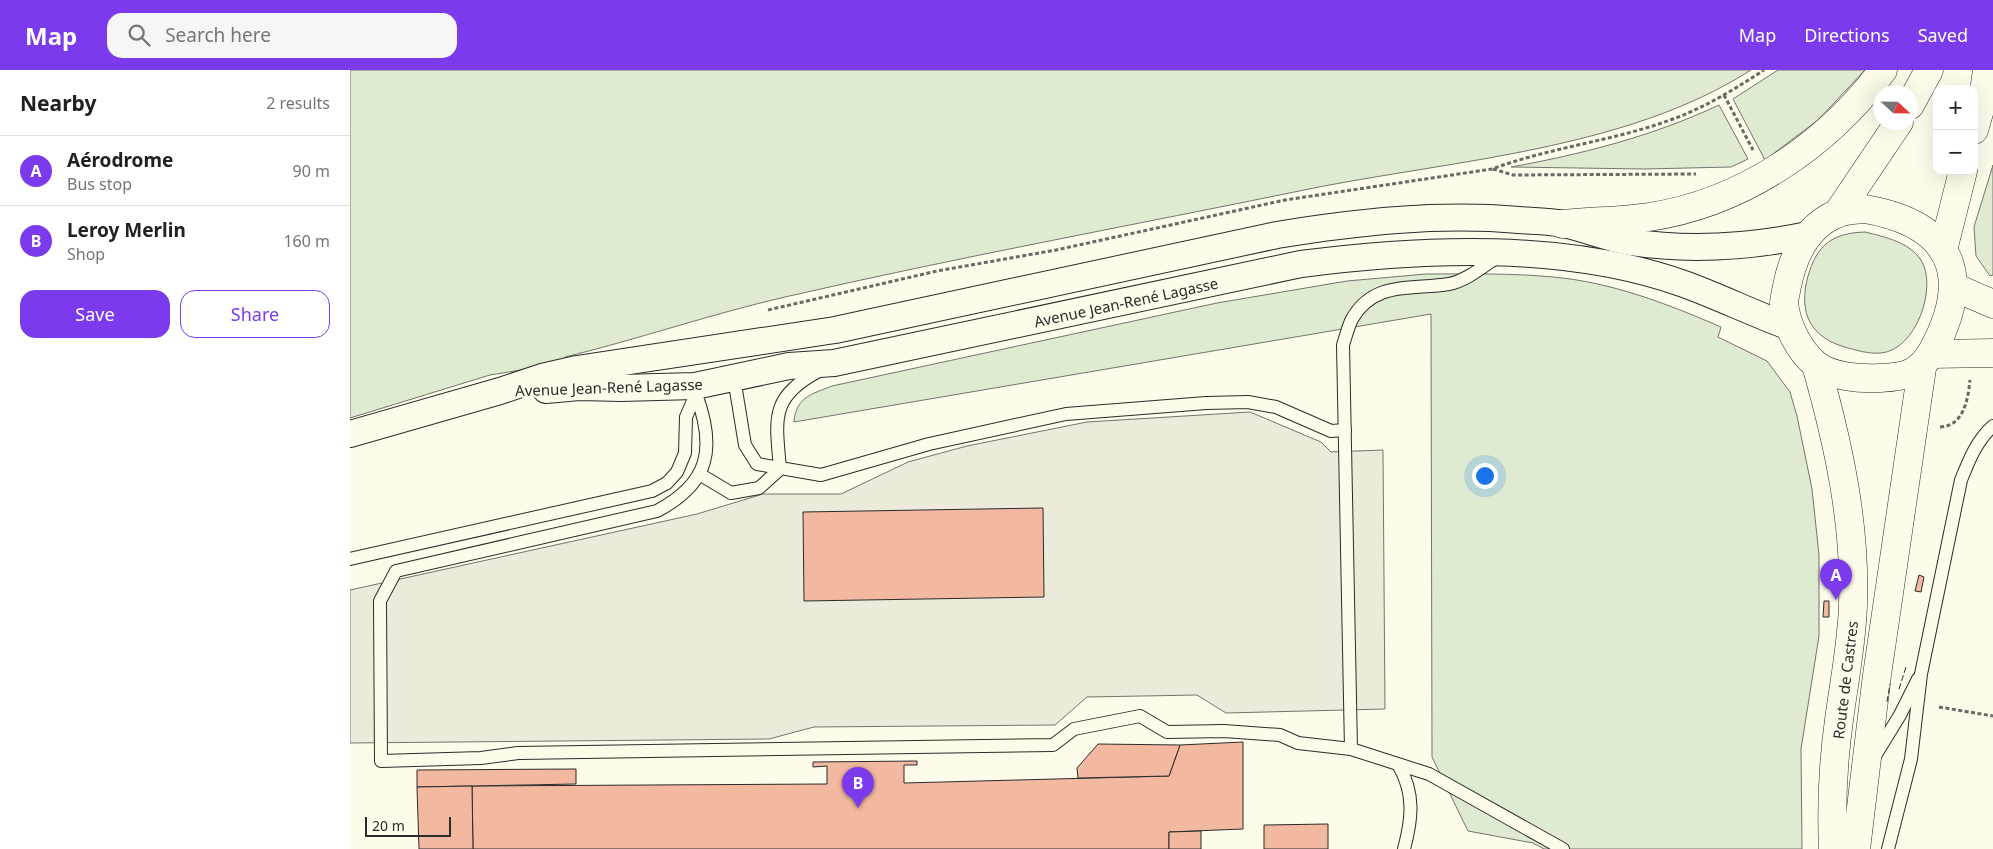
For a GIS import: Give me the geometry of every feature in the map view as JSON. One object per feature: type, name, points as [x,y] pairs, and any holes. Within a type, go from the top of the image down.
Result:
[{"type":"main road","points":[[1562,224],[1649,217],[1688,208],[1752,183],[1774,172],[1809,147],[1851,107],[1882,70]]},
{"type":"main road","points":[[1918,90],[1929,70]]},
{"type":"main road","points":[[1978,116],[1983,99],[1987,70]]},
{"type":"main road","points":[[1837,214],[1894,130]]},
{"type":"main road","points":[[1943,250],[1962,175]]},
{"type":"main road","points":[[1926,361],[1949,315],[1954,287],[1951,267],[1943,250],[1931,235],[1917,224],[1884,212],[1866,208],[1837,214],[1821,223],[1808,235],[1791,264],[1784,302],[1790,327],[1802,349],[1816,365],[1859,378],[1898,377],[1926,361],[1993,353]]},
{"type":"main road","points":[[1954,287],[1993,304]]},
{"type":"main road","name":"Route de Castres","points":[[1856,849],[1865,769],[1926,361]]},
{"type":"main road","name":"Route de Castres","points":[[1816,365],[1832,421],[1850,525],[1852,558],[1852,621],[1839,723],[1841,801],[1833,849]]},
{"type":"street","name":"Avenue Jean-René Lagasse","points":[[350,434],[542,377],[577,369],[835,330],[1267,237],[1326,227],[1431,218],[1516,219],[1562,224],[1630,242],[1693,246],[1766,244],[1808,235]]},
{"type":"street","name":"Avenue Jean-René Lagasse","points":[[500,391],[579,387],[696,390],[734,378],[789,366],[834,364],[1301,264],[1411,253],[1504,252],[1578,260],[1657,276],[1685,284],[1790,327]]},
{"type":"street","points":[[691,352],[696,390]]},
{"type":"lane","points":[[1351,749],[1344,345],[1352,318],[1369,300],[1385,290],[1406,286],[1450,284],[1504,252]]},
{"type":"lane","points":[[780,469],[776,422],[781,406],[787,395],[799,382],[834,364]]},
{"type":"lane","points":[[734,378],[745,445],[757,464],[821,475],[929,444],[1066,414],[1248,402],[1276,408],[1331,431],[1344,430]]},
{"type":"lane","points":[[696,390],[704,416],[707,449],[700,475],[679,499],[657,511],[396,571],[380,601],[381,760],[481,758],[518,753],[1053,745],[1074,729],[1140,716],[1167,732],[1224,731],[1280,735],[1298,743],[1351,749],[1399,766],[1429,774],[1562,849]]},
{"type":"lane","points":[[350,559],[652,491],[667,483],[677,472],[685,453],[686,417],[696,390]]},
{"type":"lane","points":[[1888,849],[1911,759],[1921,674],[1961,480],[1972,454],[1993,426]]},
{"type":"lane","points":[[700,475],[732,493],[759,488],[780,469]]},
{"type":"lane","points":[[1841,801],[1884,743],[1921,674]]},
{"type":"lane","points":[[1399,766],[1412,799],[1411,824],[1404,849]]},
{"type":"path","points":[[767,310],[937,271],[1056,250],[1285,200],[1492,169],[1520,158],[1617,136],[1673,119],[1724,95],[1764,70]]},
{"type":"path","points":[[1724,95],[1756,154]]},
{"type":"path","points":[[1492,169],[1513,175],[1700,174]]},
{"type":"path","points":[[1938,427],[1945,427],[1961,416],[1968,400],[1972,372]]},
{"type":"path","points":[[1938,707],[1993,716]]},
{"type":"green space","points":[[350,70],[1751,70],[1702,97],[1649,118],[1594,135],[1537,149],[1309,189],[850,282],[730,311],[565,357],[564,363],[490,375],[350,418]]},
{"type":"green space","points":[[1778,70],[1865,70],[1818,120],[1765,160],[1733,99]]},
{"type":"green space","points":[[1719,105],[1748,159],[1731,167],[1644,169],[1511,167],[1617,143],[1669,126]]},
{"type":"green space","points":[[1993,165],[1993,275],[1990,276],[1976,256],[1974,227]]},
{"type":"green space","points":[[1865,232],[1896,241],[1910,249],[1921,260],[1926,272],[1925,300],[1914,329],[1904,341],[1893,349],[1881,353],[1869,353],[1852,349],[1835,344],[1824,338],[1816,331],[1806,312],[1805,289],[1808,276],[1821,249],[1835,238]]},
{"type":"green space","points":[[1426,274],[1505,274],[1553,277],[1596,284],[1639,295],[1721,327],[1718,337],[1767,361],[1790,392],[1797,416],[1812,489],[1819,555],[1819,636],[1801,749],[1802,849],[1544,849],[1533,843],[1468,831],[1432,757],[1431,314],[794,422],[798,407],[806,398],[832,386],[1217,303],[1347,281]]},
{"type":"shaded area","points":[[1250,412],[1321,442],[1331,452],[1383,450],[1385,709],[1226,713],[1197,695],[1087,697],[1055,725],[814,727],[769,739],[350,743],[350,590],[697,514],[763,494],[841,494],[908,462],[967,446],[1087,422]]},
{"type":"building","points":[[1043,508],[1044,597],[804,601],[803,512]]},
{"type":"building","points":[[1919,575],[1924,577],[1921,592],[1915,591]]},
{"type":"building","points":[[1824,601],[1829,601],[1829,617],[1823,617]]},
{"type":"building","points":[[1243,742],[1243,829],[1169,832],[1169,849],[473,849],[472,786],[827,784],[827,766],[813,767],[813,762],[917,761],[917,765],[904,765],[904,783],[1169,776],[1180,745]]},
{"type":"building","points":[[1098,744],[1180,745],[1169,776],[1078,778],[1077,768]]},
{"type":"building","points":[[576,769],[576,784],[417,787],[417,770]]},
{"type":"building","points":[[472,786],[473,849],[419,849],[417,787]]},
{"type":"building","points":[[1328,824],[1328,849],[1264,849],[1264,825]]},
{"type":"building","points":[[1201,831],[1201,849],[1169,849],[1169,832]]},
{"type":"fence","points":[[1899,689],[1906,667]]},
{"type":"fence","points":[[1887,702],[1890,684]]},
{"type":"place","name":"Aérodrome","points":[[1836,600]]},
{"type":"place","name":"Leroy Merlin","points":[[858,808]]}]
